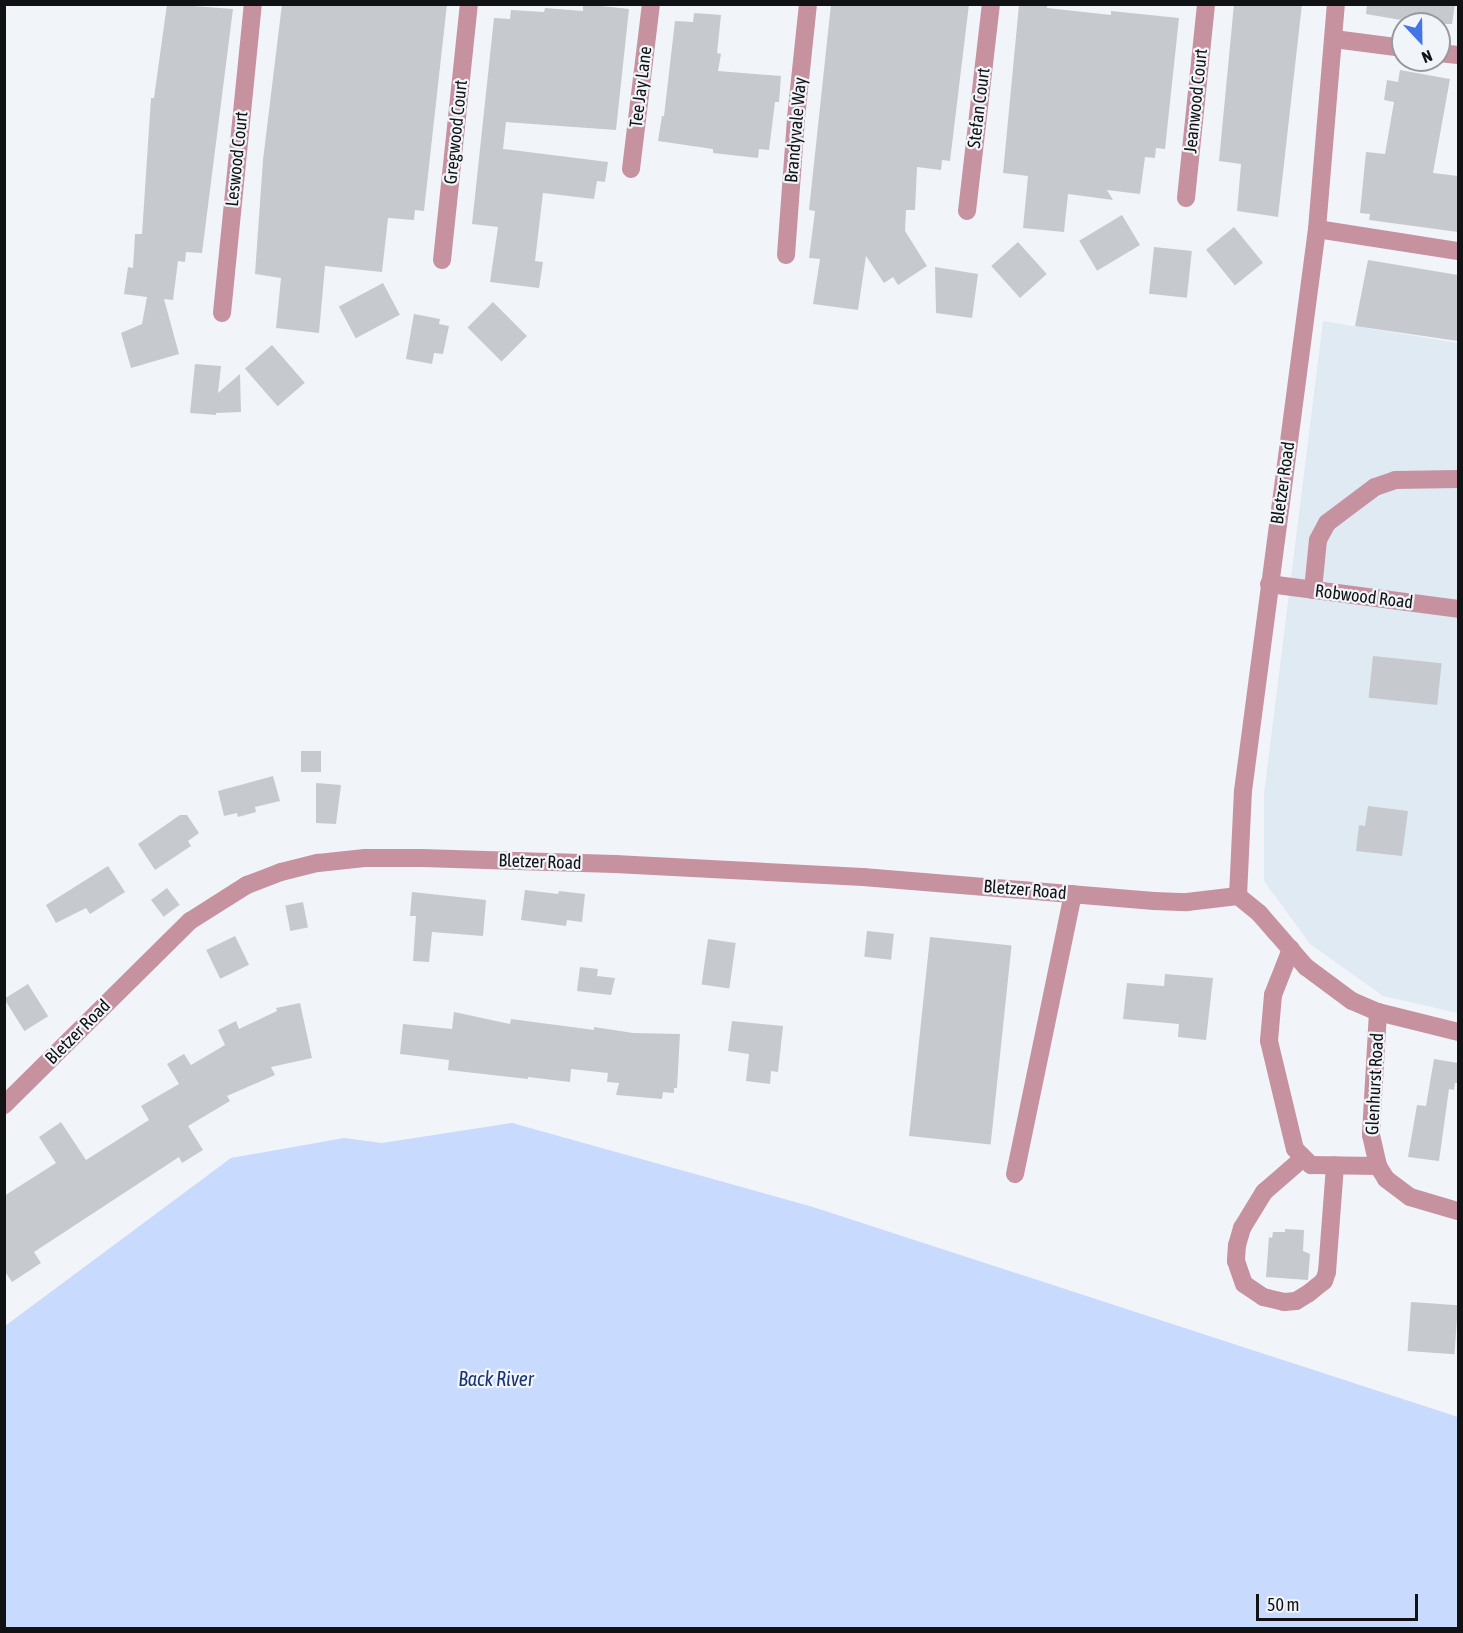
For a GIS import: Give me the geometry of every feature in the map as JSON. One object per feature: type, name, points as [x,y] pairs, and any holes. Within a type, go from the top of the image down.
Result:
[{"type":"street","name":"Leswood Court","points":[[222,313],[253,4]]},
{"type":"street","name":"Gregwood Court","points":[[442,260],[469,4]]},
{"type":"street","name":"Tee Jay Lane","points":[[632,169],[651,4]]},
{"type":"street","name":"Brandyvale Way","points":[[786,255],[796,118],[808,4]]},
{"type":"street","name":"Stefan Court","points":[[967,210],[991,4]]},
{"type":"street","name":"Jeanwood Court","points":[[1186,198],[1206,4]]},
{"type":"street","name":"Bletzer Road","points":[[4,1105],[190,921],[247,885],[281,872],[318,863],[365,858],[422,858],[615,864],[863,877],[1187,902],[1238,896],[1244,792],[1269,584],[1317,229],[1336,4]]},
{"type":"street","points":[[1334,39],[1391,46]]},
{"type":"street","points":[[1317,229],[1458,251]]},
{"type":"street","points":[[1313,590],[1318,540],[1327,523],[1375,488],[1395,480],[1458,479]]},
{"type":"street","name":"Robwood Road","points":[[1269,584],[1458,609]]},
{"type":"street","points":[[1015,1173],[1073,894]]},
{"type":"street","points":[[1238,896],[1259,913],[1306,967],[1335,990],[1378,1012],[1458,1032]]},
{"type":"street","points":[[1291,949],[1273,995],[1269,1041],[1295,1149],[1302,1159],[1311,1165],[1378,1166]]},
{"type":"street","name":"Glenhurst Road","points":[[1378,1012],[1371,1135],[1378,1166],[1386,1179],[1410,1197],[1458,1211]]},
{"type":"street","points":[[1302,1159],[1264,1192],[1242,1228],[1237,1245],[1239,1275],[1244,1284],[1263,1297],[1284,1302],[1296,1301],[1324,1281],[1327,1272],[1335,1165]]},
{"type":"shaded area","points":[[1323,321],[1458,343],[1458,1013],[1383,996],[1310,944],[1264,881],[1264,794]]},
{"type":"water","name":"Back River","points":[[512,1123],[813,1207],[1458,1417],[1458,1628],[5,1628],[5,1326],[231,1158],[344,1138],[382,1143]]},
{"type":"building","points":[[167,4],[233,9],[202,253],[186,252],[185,262],[178,261],[173,300],[164,299],[179,354],[131,368],[121,333],[142,324],[147,297],[124,294],[128,267],[133,268],[135,234],[142,234],[151,98],[154,98]]},
{"type":"building","points":[[282,4],[447,4],[424,211],[415,210],[414,220],[388,218],[382,272],[325,266],[319,333],[276,328],[281,278],[255,274],[263,160]]},
{"type":"building","points":[[583,4],[629,9],[616,130],[506,122],[503,149],[608,162],[605,182],[597,181],[594,199],[543,193],[535,261],[543,262],[539,288],[490,282],[498,227],[472,224],[494,18],[510,19],[511,10],[544,12],[545,8],[583,11]]},
{"type":"building","points":[[831,4],[969,4],[950,161],[942,160],[941,170],[917,167],[915,210],[906,210],[905,231],[927,266],[898,285],[893,277],[884,283],[866,256],[858,310],[813,304],[820,259],[809,258],[815,211],[809,210]]},
{"type":"building","points":[[1047,4],[1047,8],[1111,15],[1111,11],[1179,18],[1165,149],[1156,148],[1155,158],[1145,157],[1140,194],[1107,190],[1113,200],[1068,194],[1064,232],[1023,228],[1028,176],[1003,173],[1019,5]]},
{"type":"building","points":[[1234,4],[1302,4],[1278,217],[1237,211],[1241,164],[1219,161]]},
{"type":"building","points":[[1367,4],[1455,4],[1452,24],[1451,12],[1391,12],[1391,18],[1366,14]]},
{"type":"building","points":[[694,13],[721,15],[717,53],[721,54],[718,71],[781,76],[779,102],[775,102],[769,150],[759,149],[758,158],[713,153],[713,149],[658,141],[662,116],[664,116],[675,21],[693,22]]},
{"type":"building","points":[[1400,72],[1450,79],[1433,173],[1458,176],[1458,232],[1369,220],[1370,214],[1360,213],[1366,152],[1385,154],[1394,102],[1384,100],[1387,80],[1398,82]]},
{"type":"building","points":[[1122,215],[1140,245],[1097,271],[1079,241]]},
{"type":"building","points":[[1234,227],[1263,263],[1235,285],[1206,250]]},
{"type":"building","points":[[1018,242],[1047,274],[1020,298],[991,266]]},
{"type":"building","points":[[1154,247],[1192,251],[1187,298],[1149,294]]},
{"type":"building","points":[[1368,260],[1458,275],[1458,341],[1355,326]]},
{"type":"building","points":[[935,267],[978,274],[972,318],[936,313]]},
{"type":"building","points":[[383,283],[400,315],[356,338],[339,306]]},
{"type":"building","points":[[493,302],[527,336],[501,361],[468,327]]},
{"type":"building","points":[[414,314],[440,319],[439,324],[449,326],[443,354],[434,353],[432,364],[406,359]]},
{"type":"building","points":[[272,345],[305,383],[278,406],[245,369]]},
{"type":"building","points":[[195,364],[221,366],[218,393],[240,374],[241,412],[216,413],[216,415],[190,413]]},
{"type":"building","points":[[1373,656],[1442,663],[1437,705],[1369,698]]},
{"type":"building","points":[[301,751],[321,751],[321,772],[301,772]]},
{"type":"building","points":[[273,776],[280,801],[255,807],[256,812],[238,817],[237,813],[224,816],[218,791]]},
{"type":"building","points":[[316,783],[341,785],[336,824],[316,823]]},
{"type":"building","points":[[1368,806],[1408,811],[1402,856],[1356,851],[1359,825],[1365,826]]},
{"type":"building","points":[[180,815],[187,815],[199,833],[188,841],[191,846],[155,870],[138,844]]},
{"type":"building","points":[[108,866],[125,892],[90,914],[86,908],[56,923],[46,905]]},
{"type":"building","points":[[167,888],[180,905],[164,917],[151,900]]},
{"type":"building","points":[[525,890],[585,894],[582,922],[567,920],[566,926],[521,920]]},
{"type":"building","points":[[412,892],[486,900],[483,936],[432,932],[429,962],[413,961],[416,916],[410,916]]},
{"type":"building","points":[[303,902],[308,928],[290,931],[285,905]]},
{"type":"building","points":[[867,931],[894,934],[891,960],[864,957]]},
{"type":"building","points":[[235,936],[249,965],[220,979],[206,950]]},
{"type":"building","points":[[930,937],[1012,946],[991,1144],[909,1136]]},
{"type":"building","points":[[708,939],[736,943],[729,988],[702,985]]},
{"type":"building","points":[[580,967],[598,969],[597,976],[615,978],[611,995],[577,991]]},
{"type":"building","points":[[1165,974],[1213,978],[1206,1040],[1178,1037],[1179,1024],[1123,1019],[1127,983],[1164,986]]},
{"type":"building","points":[[28,984],[48,1016],[24,1031],[4,999]]},
{"type":"building","points":[[300,1003],[312,1058],[271,1067],[275,1075],[227,1096],[230,1101],[188,1126],[203,1150],[182,1163],[179,1157],[34,1252],[41,1263],[12,1282],[4,1270],[4,1196],[56,1163],[39,1137],[61,1122],[86,1160],[149,1120],[141,1106],[179,1084],[167,1064],[184,1054],[191,1065],[225,1045],[218,1030],[236,1021],[239,1029],[277,1011],[276,1008]]},
{"type":"building","points":[[454,1012],[510,1024],[511,1019],[594,1030],[594,1027],[633,1033],[680,1034],[677,1088],[674,1088],[674,1093],[663,1092],[662,1099],[616,1095],[619,1083],[607,1082],[608,1073],[571,1069],[570,1082],[528,1077],[528,1079],[448,1070],[449,1060],[400,1054],[403,1024],[452,1029]]},
{"type":"building","points":[[732,1021],[783,1026],[778,1072],[771,1071],[770,1084],[746,1081],[749,1054],[728,1051]]},
{"type":"building","points":[[1434,1059],[1458,1063],[1458,1083],[1455,1083],[1454,1090],[1449,1089],[1439,1161],[1408,1157],[1417,1105],[1426,1106]]},
{"type":"building","points":[[1285,1229],[1304,1230],[1303,1251],[1310,1254],[1308,1280],[1266,1277],[1269,1237],[1272,1238],[1273,1232],[1285,1232]]},
{"type":"building","points":[[1411,1302],[1458,1305],[1454,1354],[1408,1351]]}]
